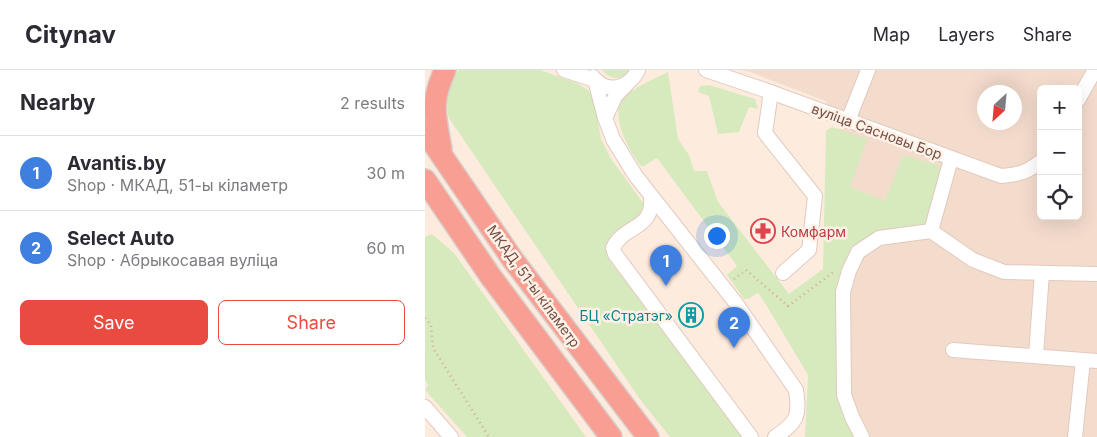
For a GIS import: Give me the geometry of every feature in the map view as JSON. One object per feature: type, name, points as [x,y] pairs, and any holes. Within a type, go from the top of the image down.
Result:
[{"type":"highway","points":[[443,159],[434,110],[436,94],[445,70]]},
{"type":"highway","name":"МКАД, 51-ы кіламетр","points":[[425,131],[513,260],[648,437]]},
{"type":"highway","name":"МКАД, 51-ы кіламетр","points":[[425,180],[491,278],[611,437]]},
{"type":"street","points":[[565,70],[592,75],[601,85],[609,88],[618,88],[636,75]]},
{"type":"street","name":"вуліца Сасновы Бор","points":[[706,70],[771,92],[951,159],[931,231]]},
{"type":"street","points":[[848,121],[868,70]]},
{"type":"street","points":[[1082,93],[1097,70]]},
{"type":"street","points":[[592,75],[613,139],[623,156],[651,196],[735,302],[796,390],[798,407],[794,422],[775,437]]},
{"type":"street","points":[[605,118],[619,90],[636,75]]},
{"type":"street","points":[[771,92],[765,133],[815,196],[809,250],[783,273]]},
{"type":"street","points":[[951,159],[1001,176],[1016,175],[1029,170],[1037,164]]},
{"type":"street","points":[[651,196],[652,208],[650,215],[617,241],[613,248],[615,254],[751,437]]},
{"type":"street","points":[[862,437],[844,395],[843,292],[849,271],[858,252],[879,238],[931,231],[973,260],[995,270],[1004,272],[1097,274]]},
{"type":"street","points":[[1036,355],[1042,273]]},
{"type":"street","points":[[953,350],[1090,360],[1075,437]]},
{"type":"street","points":[[425,407],[451,437]]},
{"type":"path","points":[[425,318],[431,325],[433,348],[489,437]]},
{"type":"shaded area","points":[[740,70],[1097,70],[1097,437],[867,437],[848,394],[846,275],[823,263],[839,125],[825,101],[750,72]]},
{"type":"green space","points":[[459,70],[540,70],[579,84],[589,91],[594,100],[601,139],[611,159],[644,204],[645,210],[609,250],[609,260],[750,437],[670,437],[639,398],[449,118],[448,92]]},
{"type":"green space","points":[[602,70],[631,70],[624,76],[617,78],[609,76]]},
{"type":"green space","points":[[668,72],[678,139],[689,155],[694,171],[707,171],[718,202],[789,294],[823,269],[826,131],[832,127],[867,139],[850,187],[885,201],[903,155],[940,166],[928,227],[878,233],[851,251],[841,275],[838,395],[857,437],[805,437],[808,375],[765,303],[758,293],[748,299],[744,299],[727,275],[737,266],[657,158],[642,167],[632,153],[619,123],[618,113],[620,104],[624,96]]},
{"type":"green space","points":[[709,85],[755,99],[758,109],[749,107],[739,132],[718,134],[709,96],[698,92],[700,86]]},
{"type":"green space","points":[[432,234],[454,253],[586,437],[467,437],[425,390],[428,385],[425,380],[425,237]]},
{"type":"place","name":"Комфарм","points":[[763,231]]},
{"type":"place","name":"Avantis.by","points":[[666,286]]},
{"type":"place","name":"БЦ «Стратэг»","points":[[691,315]]},
{"type":"place","name":"Select Auto","points":[[734,348]]}]
